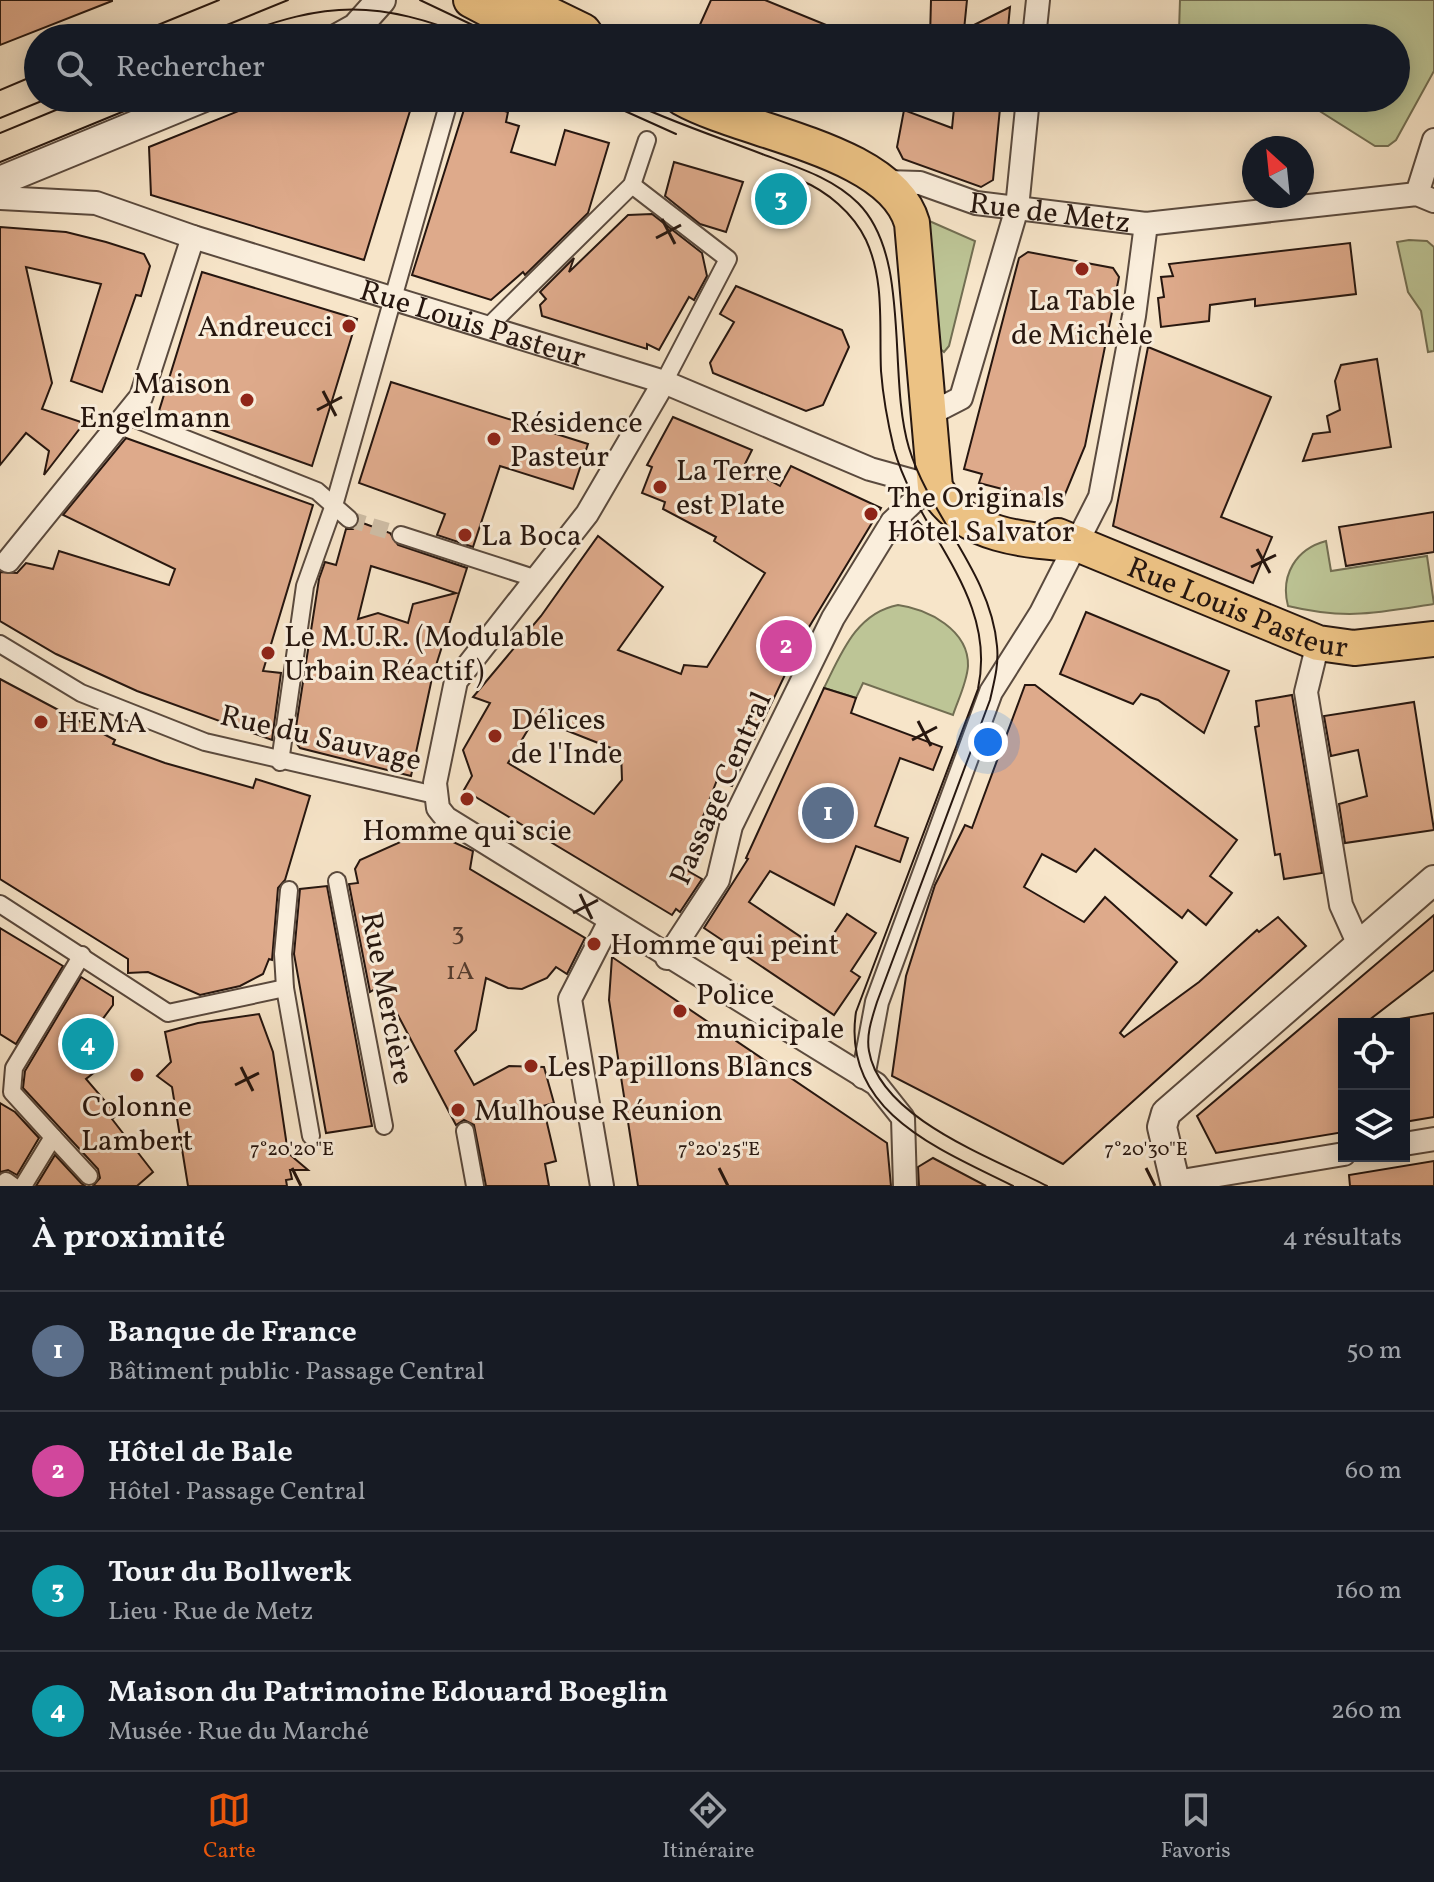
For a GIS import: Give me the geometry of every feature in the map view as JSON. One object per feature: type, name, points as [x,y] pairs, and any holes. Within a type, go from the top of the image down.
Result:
[{"type":"main road","points":[[471,0],[516,24]]},
{"type":"main road","points":[[519,0],[569,24]]},
{"type":"main road","name":"Rue de Metz","points":[[718,112],[864,168],[886,182]]},
{"type":"main road","points":[[886,182],[901,197],[912,223],[935,487]]},
{"type":"main road","name":"Rue Louis Pasteur","points":[[935,487],[1318,643],[1354,648],[1419,641]]},
{"type":"street","points":[[360,24],[381,0]]},
{"type":"street","points":[[1035,24],[1038,0]]},
{"type":"street","points":[[0,181],[168,112]]},
{"type":"street","points":[[280,762],[305,586],[334,506],[446,112]]},
{"type":"street","points":[[928,415],[961,398],[1017,208],[1027,112]]},
{"type":"street","points":[[487,328],[632,185],[647,140]]},
{"type":"street","points":[[1426,197],[1434,140]]},
{"type":"street","name":"Rue de Metz","points":[[886,182],[920,183],[976,203],[1146,224],[1426,197]]},
{"type":"street","points":[[435,795],[456,681],[587,514],[664,382],[728,259],[632,185]]},
{"type":"street","name":"Rue Louis Pasteur","points":[[0,198],[96,203],[193,237],[664,382],[870,469],[935,487]]},
{"type":"street","points":[[863,1077],[877,1002],[991,692],[1079,544],[1100,497],[1134,316],[1146,224]]},
{"type":"street","points":[[4,565],[141,397],[193,237]]},
{"type":"street","points":[[128,416],[317,491],[349,519]]},
{"type":"street","name":"Passage Central","points":[[667,958],[718,880],[731,826],[833,618],[892,522],[915,500],[935,487]]},
{"type":"street","points":[[401,535],[537,579]]},
{"type":"street","points":[[1318,643],[1306,692],[1341,905],[1359,945]]},
{"type":"street","name":"Rue du Sauvage","points":[[0,644],[81,693],[205,742],[280,762],[435,795],[446,818],[667,958],[876,1084],[905,1126],[905,1186]]},
{"type":"street","points":[[1338,1155],[1176,1184],[1162,1127],[1166,1113],[1434,880]]},
{"type":"street","name":"Rue Mercière","points":[[337,881],[384,1126]]},
{"type":"street","points":[[289,890],[283,954],[285,988],[311,1136]]},
{"type":"street","points":[[0,904],[168,1013],[285,988]]},
{"type":"street","points":[[602,1186],[570,999],[610,921]]},
{"type":"street","points":[[82,955],[14,1068],[12,1092],[89,1176]]},
{"type":"street","points":[[465,1131],[475,1186]]},
{"type":"street","points":[[23,1186],[53,1137]]},
{"type":"street","points":[[1410,1143],[1434,1139]]},
{"type":"green space","points":[[1180,0],[1434,0],[1434,71],[1396,140],[1388,146],[1375,146],[1321,112],[1410,112],[1410,24],[1179,24]]},
{"type":"green space","points":[[927,220],[975,241],[949,346],[944,352],[938,347]]},
{"type":"green space","points":[[1427,241],[1434,247],[1434,351],[1428,352],[1421,311],[1408,292],[1397,242]]},
{"type":"green space","points":[[1326,541],[1331,571],[1427,556],[1434,604],[1344,614],[1288,606],[1286,584],[1293,565],[1306,550]]},
{"type":"green space","points":[[898,605],[934,617],[962,642],[968,666],[953,715],[863,683],[856,698],[824,688],[844,649],[861,626],[883,609]]},
{"type":"building","points":[[0,0],[112,0],[53,24],[24,24],[24,36],[0,45]]},
{"type":"building","points":[[711,0],[765,0],[824,24],[700,24]]},
{"type":"building","points":[[931,0],[967,0],[965,24],[930,24]]},
{"type":"building","points":[[1010,7],[1008,24],[976,24]]},
{"type":"building","points":[[236,112],[410,112],[364,260],[151,195],[149,147]]},
{"type":"building","points":[[463,112],[508,112],[506,122],[519,126],[511,152],[555,165],[565,130],[609,143],[588,213],[525,275],[523,272],[491,300],[412,275]]},
{"type":"building","points":[[904,112],[952,128],[954,112],[1000,112],[993,180],[981,187],[903,159],[897,147]]},
{"type":"building","points":[[674,162],[743,182],[726,232],[700,224],[665,196]]},
{"type":"building","points":[[652,214],[702,253],[707,276],[694,300],[689,297],[659,350],[647,344],[647,349],[542,316],[540,305],[546,299],[540,292],[574,258],[569,272],[628,215]]},
{"type":"building","points":[[0,227],[66,232],[106,242],[144,254],[150,266],[141,296],[136,295],[102,392],[71,381],[101,284],[26,267],[52,383],[42,409],[84,423],[44,475],[49,451],[26,433],[0,465]]},
{"type":"building","points":[[1350,243],[1356,294],[1255,306],[1255,299],[1210,305],[1209,321],[1161,327],[1158,298],[1164,297],[1161,277],[1173,276],[1169,264]]},
{"type":"building","points":[[1028,252],[1113,268],[1119,277],[1085,446],[1061,504],[1031,496],[1029,500],[1009,495],[1010,491],[979,483],[982,474],[964,469],[1019,258]]},
{"type":"building","points":[[202,272],[357,319],[312,466],[159,411]]},
{"type":"building","points":[[736,286],[842,330],[849,347],[823,405],[806,411],[713,373],[710,363],[734,322],[720,314]]},
{"type":"building","points":[[1148,347],[1271,397],[1221,517],[1272,537],[1253,583],[1113,526]]},
{"type":"building","points":[[1377,359],[1391,447],[1303,461],[1313,434],[1330,432],[1327,416],[1340,410],[1335,381],[1341,365]]},
{"type":"building","points":[[391,382],[588,444],[573,489],[500,466],[473,547],[437,535],[445,514],[359,483]]},
{"type":"building","points":[[673,417],[752,450],[744,466],[780,486],[791,466],[881,508],[803,637],[732,786],[717,780],[702,819],[714,825],[688,871],[702,879],[680,912],[676,909],[672,915],[464,790],[472,776],[463,750],[490,703],[473,697],[541,616],[598,536],[663,587],[618,650],[681,674],[684,665],[707,667],[765,573],[714,541],[716,537],[663,509],[665,502],[642,493],[652,467],[647,465]],"holes":[[[535,718],[621,752],[622,780],[594,814],[508,763]]]},
{"type":"building","points":[[126,438],[313,505],[263,671],[281,673],[272,740],[137,691],[56,654],[0,621],[0,572],[17,573],[26,563],[53,569],[59,551],[169,585],[175,569],[63,515]]},
{"type":"building","points":[[1434,512],[1434,552],[1346,566],[1339,527]]},
{"type":"building","points":[[360,522],[390,533],[398,545],[467,568],[432,678],[411,776],[300,748],[294,740],[319,579],[325,562],[336,565],[346,529],[353,529]],"holes":[[[371,566],[456,593],[413,604],[408,623],[378,613],[358,619]]]},
{"type":"building","points":[[1086,612],[1229,671],[1204,733],[1158,700],[1141,694],[1133,704],[1060,674]]},
{"type":"building","points":[[0,679],[115,740],[113,744],[165,763],[253,788],[256,779],[310,796],[285,880],[278,888],[272,960],[269,959],[263,974],[240,986],[200,995],[148,972],[128,973],[128,959],[0,879]]},
{"type":"building","points":[[1025,685],[1035,685],[1237,840],[1210,876],[1232,893],[1206,925],[1188,910],[1182,918],[1095,849],[1076,872],[1042,854],[1024,887],[1084,922],[1105,897],[1177,962],[1120,1033],[1124,1037],[1199,982],[1257,930],[1259,932],[1278,917],[1306,946],[1063,1164],[892,1076],[906,976],[935,885],[965,825],[972,828]]},
{"type":"building","points":[[824,688],[856,698],[851,713],[942,747],[933,770],[900,758],[875,826],[908,838],[900,862],[856,846],[834,905],[770,871],[749,902],[822,951],[847,914],[876,933],[851,971],[860,977],[834,1015],[704,928],[748,859]]},
{"type":"building","points":[[1292,695],[1322,873],[1284,879],[1280,854],[1275,855],[1255,727],[1259,726],[1256,701]]},
{"type":"building","points":[[1414,702],[1434,830],[1345,843],[1339,804],[1367,796],[1358,750],[1331,756],[1324,716]]},
{"type":"building","points":[[427,830],[473,851],[470,869],[585,938],[567,974],[556,967],[547,978],[522,989],[508,988],[486,978],[476,1030],[455,1051],[474,1085],[509,1066],[544,1067],[554,1103],[543,1106],[556,1161],[545,1164],[549,1186],[486,1186],[474,1125],[464,1120],[456,1125],[382,985],[370,992],[349,884],[358,883],[355,869],[360,860]]},
{"type":"building","points":[[327,886],[372,1126],[326,1133],[294,954],[300,889]]},
{"type":"building","points":[[1434,915],[1434,970],[1372,1018],[1338,1018],[1338,1133],[1216,1153],[1197,1116]]},
{"type":"building","points":[[0,928],[63,966],[16,1044],[0,1034]]},
{"type":"building","points":[[612,957],[887,1143],[891,1186],[638,1186],[609,1000]]},
{"type":"building","points":[[81,977],[113,997],[113,1005],[99,1024],[104,1035],[89,1056],[100,1068],[86,1079],[117,1115],[112,1119],[153,1172],[137,1186],[93,1186],[100,1178],[98,1169],[23,1088],[25,1071]]},
{"type":"building","points":[[1434,1013],[1434,1117],[1410,1121],[1410,1018],[1405,1018]]},
{"type":"building","points":[[259,1014],[273,1052],[288,1153],[308,1170],[290,1170],[292,1179],[286,1180],[287,1186],[188,1186],[172,1087],[157,1076],[171,1062],[165,1032],[198,1023]]},
{"type":"building","points":[[0,1103],[15,1112],[39,1138],[17,1175],[8,1170],[0,1172]]},
{"type":"building","points":[[55,1155],[81,1183],[85,1186],[36,1186]]},
{"type":"building","points":[[933,1158],[986,1186],[919,1186],[918,1167]]},
{"type":"building","points":[[1434,1161],[1434,1186],[1350,1186],[1349,1175]]},
{"type":"tunnel","points":[[349,519],[401,535]]},
{"type":"tram line","points":[[160,24],[219,0]]},
{"type":"tram line","points":[[229,24],[288,0]]},
{"type":"tram line","points":[[420,0],[471,24]]},
{"type":"tram line","points":[[272,24],[325,11],[352,10],[380,11],[433,24]]},
{"type":"tram line","points":[[0,90],[24,80]]},
{"type":"tram line","points":[[0,118],[24,108]]},
{"type":"tram line","points":[[0,133],[51,112]]},
{"type":"tram line","points":[[0,162],[122,112]]},
{"type":"tram line","points":[[627,112],[676,134]]},
{"type":"tram line","points":[[653,112],[800,168],[837,186],[858,203],[875,226],[886,254],[896,318],[899,387],[909,448],[931,498],[984,594],[992,619],[997,653],[990,700],[877,1002],[871,1020],[869,1051],[878,1075],[894,1096],[916,1116],[970,1149],[1047,1186]]},
{"type":"tram line","points":[[800,180],[820,190],[847,212],[866,240],[879,288],[882,381],[894,449],[905,480],[967,594],[977,624],[981,655],[978,689],[856,1012],[855,1047],[864,1076],[880,1101],[901,1123],[955,1157],[1013,1186]]},
{"type":"place","name":"Tour du Bollwerk","points":[[781,199]]},
{"type":"place","name":"La Table de Michèle","points":[[1082,269]]},
{"type":"place","name":"Andreucci","points":[[349,326]]},
{"type":"place","name":"Maison Engelmann","points":[[247,400]]},
{"type":"place","name":"Résidence Pasteur","points":[[494,439]]},
{"type":"place","name":"La Terre est Plate","points":[[660,487]]},
{"type":"place","name":"The Originals Hôtel Salvator","points":[[871,514]]},
{"type":"place","name":"La Boca","points":[[465,535]]},
{"type":"place","name":"Hôtel de Bale","points":[[786,646]]},
{"type":"place","name":"Le M.U.R. (Modulable Urbain Réactif)","points":[[268,653]]},
{"type":"place","name":"HEMA","points":[[41,722]]},
{"type":"place","name":"Délices de l'Inde","points":[[495,736]]},
{"type":"place","name":"Homme qui scie","points":[[467,799]]},
{"type":"place","name":"Banque de France","points":[[828,813]]},
{"type":"place","name":"Homme qui peint","points":[[594,944]]},
{"type":"place","name":"Police municipale","points":[[680,1011]]},
{"type":"place","name":"Maison du Patrimoine Edouard Boeglin","points":[[88,1044]]},
{"type":"place","name":"Les Papillons Blancs","points":[[531,1066]]},
{"type":"place","name":"Colonne Lambert","points":[[137,1075]]},
{"type":"place","name":"Mulhouse Réunion","points":[[458,1110]]}]
